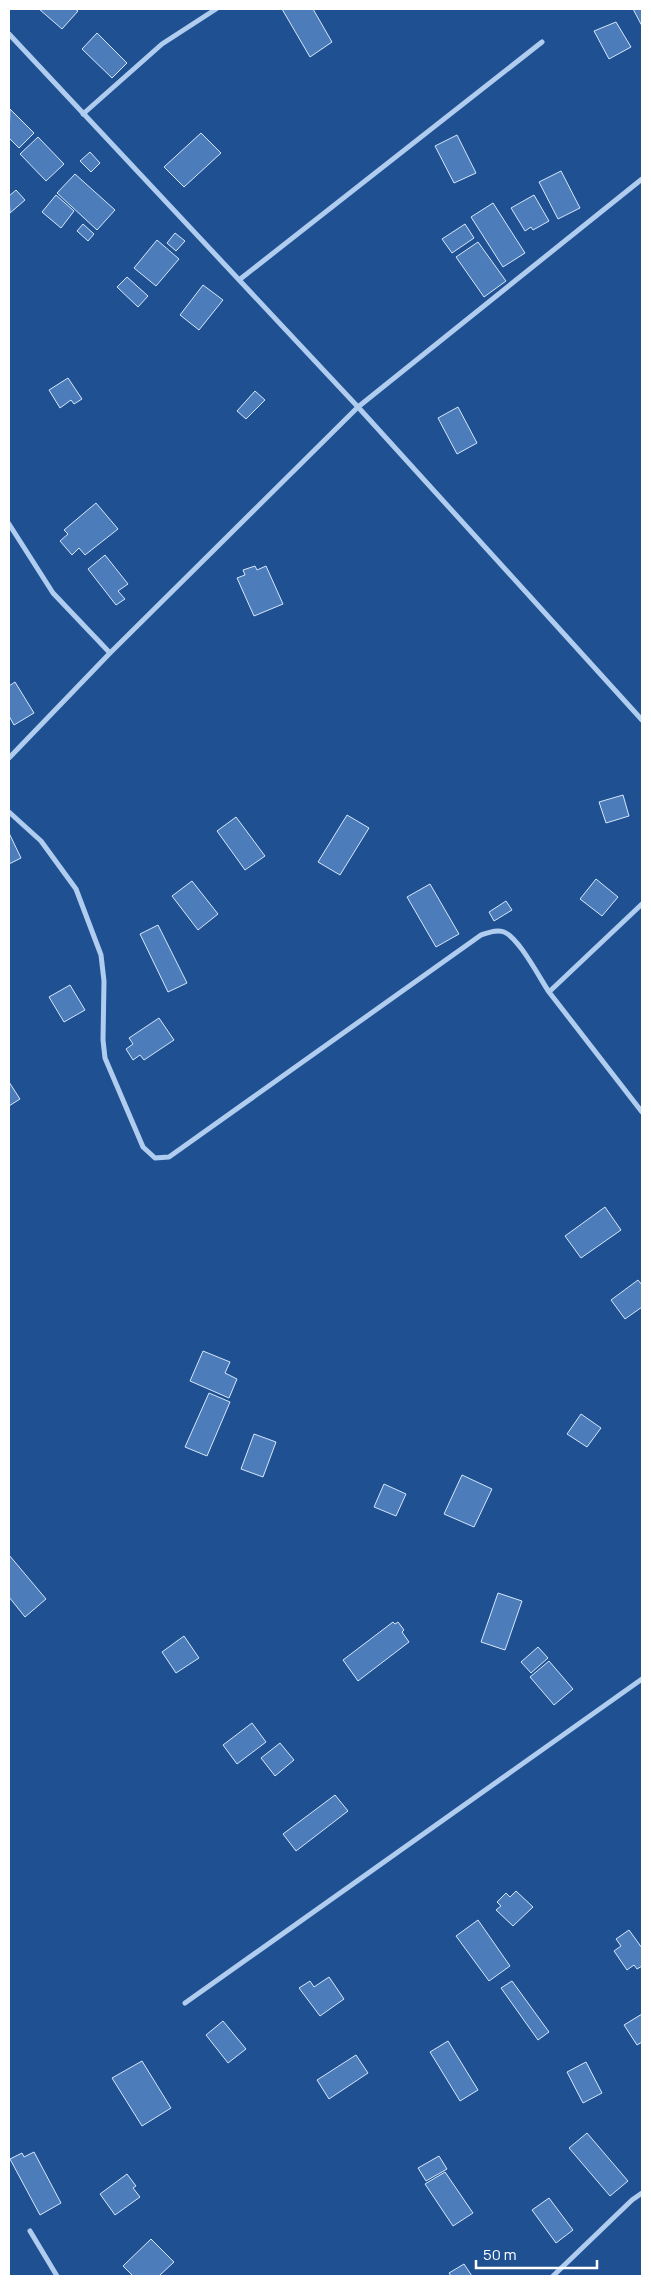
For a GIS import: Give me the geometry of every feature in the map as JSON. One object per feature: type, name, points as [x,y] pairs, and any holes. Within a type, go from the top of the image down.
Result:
[{"type":"street","points":[[84,114],[162,44],[216,9]]},
{"type":"street","points":[[9,34],[358,406],[642,720]]},
{"type":"street","points":[[239,280],[542,42]]},
{"type":"street","points":[[9,758],[110,653],[358,406],[642,179]]},
{"type":"street","points":[[9,524],[53,593],[110,653]]},
{"type":"street","points":[[9,812],[41,841],[76,889],[101,955],[104,980],[103,1040],[105,1058],[143,1147],[155,1158],[169,1157],[480,935],[495,931],[503,932],[513,939],[549,992],[642,1112]]},
{"type":"street","points":[[549,992],[642,904]]},
{"type":"street","points":[[185,2003],[642,1679]]},
{"type":"street","points":[[553,2276],[632,2200],[642,2193]]},
{"type":"street","points":[[30,2231],[57,2276]]},
{"type":"building","points":[[39,9],[75,9],[78,11],[62,29]]},
{"type":"building","points":[[282,9],[313,9],[332,42],[310,57]]},
{"type":"building","points":[[633,9],[642,9],[642,26]]},
{"type":"building","points":[[616,22],[631,47],[609,59],[594,31]]},
{"type":"building","points":[[97,33],[127,63],[112,78],[82,49]]},
{"type":"building","points":[[10,109],[34,133],[19,148],[9,138]]},
{"type":"building","points":[[201,133],[221,153],[184,187],[164,167]]},
{"type":"building","points":[[457,135],[476,173],[454,183],[435,146]]},
{"type":"building","points":[[38,137],[64,164],[46,181],[20,154]]},
{"type":"building","points":[[90,152],[100,163],[91,172],[80,161]]},
{"type":"building","points":[[561,171],[580,208],[558,219],[539,182]]},
{"type":"building","points":[[75,174],[115,210],[97,230],[57,193]]},
{"type":"building","points":[[16,190],[25,200],[10,213],[9,196]]},
{"type":"building","points":[[56,195],[74,211],[61,228],[42,212]]},
{"type":"building","points":[[534,195],[549,221],[533,230],[531,227],[525,231],[511,208]]},
{"type":"building","points":[[493,203],[525,253],[503,267],[471,217]]},
{"type":"building","points":[[83,224],[94,234],[88,241],[77,231]]},
{"type":"building","points":[[465,224],[474,238],[452,253],[442,239]]},
{"type":"building","points":[[175,233],[185,241],[176,251],[167,243]]},
{"type":"building","points":[[157,240],[179,259],[156,286],[134,268]]},
{"type":"building","points":[[478,242],[506,281],[484,297],[456,257]]},
{"type":"building","points":[[127,277],[148,296],[138,307],[117,287]]},
{"type":"building","points":[[203,285],[223,300],[199,330],[180,315]]},
{"type":"building","points":[[68,378],[82,399],[74,404],[71,400],[60,408],[49,390]]},
{"type":"building","points":[[255,391],[265,400],[246,419],[237,411]]},
{"type":"building","points":[[458,407],[477,443],[457,454],[438,418]]},
{"type":"building","points":[[96,503],[118,529],[85,555],[79,548],[72,555],[60,541],[68,534],[64,530]]},
{"type":"building","points":[[105,555],[128,584],[118,591],[125,599],[116,605],[88,569]]},
{"type":"building","points":[[255,566],[257,570],[266,566],[283,604],[254,616],[237,578],[245,575],[243,570]]},
{"type":"building","points":[[15,682],[34,713],[14,725],[9,716],[9,686]]},
{"type":"building","points":[[623,795],[629,816],[606,823],[599,802]]},
{"type":"building","points":[[347,815],[369,828],[340,875],[318,862]]},
{"type":"building","points":[[236,817],[265,856],[245,870],[217,831]]},
{"type":"building","points":[[9,833],[21,858],[9,864]]},
{"type":"building","points":[[596,879],[618,897],[602,916],[580,899]]},
{"type":"building","points":[[192,881],[218,914],[198,930],[172,896]]},
{"type":"building","points":[[430,884],[459,934],[436,947],[407,897]]},
{"type":"building","points":[[506,901],[512,910],[494,921],[489,912]]},
{"type":"building","points":[[158,925],[187,983],[168,992],[140,934]]},
{"type":"building","points":[[70,985],[85,1010],[64,1022],[49,997]]},
{"type":"building","points":[[159,1018],[174,1040],[144,1060],[140,1055],[133,1060],[126,1049],[133,1044],[129,1038]]},
{"type":"building","points":[[9,1082],[20,1099],[9,1106]]},
{"type":"building","points":[[605,1207],[621,1230],[581,1258],[565,1236]]},
{"type":"building","points":[[638,1280],[642,1285],[642,1307],[625,1319],[611,1300]]},
{"type":"building","points":[[203,1351],[230,1362],[225,1373],[237,1379],[229,1398],[190,1381]]},
{"type":"building","points":[[209,1393],[230,1402],[207,1456],[185,1447]]},
{"type":"building","points":[[581,1414],[601,1428],[587,1447],[567,1434]]},
{"type":"building","points":[[254,1434],[276,1442],[263,1477],[241,1469]]},
{"type":"building","points":[[462,1475],[492,1489],[474,1527],[444,1514]]},
{"type":"building","points":[[384,1484],[406,1494],[396,1516],[374,1507]]},
{"type":"building","points":[[9,1555],[46,1599],[25,1617],[9,1597]]},
{"type":"building","points":[[498,1593],[522,1601],[505,1650],[481,1642]]},
{"type":"building","points":[[393,1622],[395,1624],[398,1622],[409,1642],[358,1681],[343,1660]]},
{"type":"building","points":[[184,1636],[199,1658],[176,1673],[162,1652]]},
{"type":"building","points":[[538,1647],[548,1658],[531,1673],[521,1662]]},
{"type":"building","points":[[549,1661],[573,1689],[554,1705],[530,1677]]},
{"type":"building","points":[[252,1723],[266,1742],[237,1764],[223,1745]]},
{"type":"building","points":[[280,1743],[294,1760],[275,1776],[261,1758]]},
{"type":"building","points":[[335,1795],[348,1811],[296,1851],[283,1834]]},
{"type":"building","points":[[516,1891],[533,1907],[513,1926],[496,1910],[501,1906],[497,1902],[506,1893],[510,1897]]},
{"type":"building","points":[[478,1920],[510,1966],[489,1981],[456,1936]]},
{"type":"building","points":[[629,1930],[642,1948],[642,1966],[637,1969],[634,1965],[627,1970],[614,1951],[621,1946],[616,1939]]},
{"type":"building","points":[[329,1977],[344,1999],[320,2016],[299,1988],[310,1981],[314,1987]]},
{"type":"building","points":[[512,1981],[549,2032],[538,2040],[501,1988]]},
{"type":"building","points":[[642,2014],[642,2042],[637,2045],[624,2025]]},
{"type":"building","points":[[223,2021],[246,2049],[228,2063],[206,2035]]},
{"type":"building","points":[[448,2041],[478,2090],[460,2101],[430,2052]]},
{"type":"building","points":[[356,2055],[368,2073],[329,2099],[317,2080]]},
{"type":"building","points":[[142,2061],[171,2108],[142,2126],[112,2078]]},
{"type":"building","points":[[586,2062],[602,2093],[583,2103],[567,2072]]},
{"type":"building","points":[[587,2133],[628,2181],[610,2196],[569,2148]]},
{"type":"building","points":[[34,2152],[61,2203],[40,2215],[10,2159],[22,2153],[24,2157]]},
{"type":"building","points":[[439,2156],[447,2169],[426,2181],[418,2168]]},
{"type":"building","points":[[445,2172],[473,2213],[453,2226],[425,2184]]},
{"type":"building","points":[[127,2174],[136,2186],[133,2188],[140,2197],[115,2215],[100,2194]]},
{"type":"building","points":[[549,2198],[573,2230],[556,2243],[532,2210]]},
{"type":"building","points":[[151,2239],[174,2262],[159,2276],[133,2276],[123,2266]]},
{"type":"building","points":[[464,2264],[472,2276],[451,2276],[449,2273]]}]
